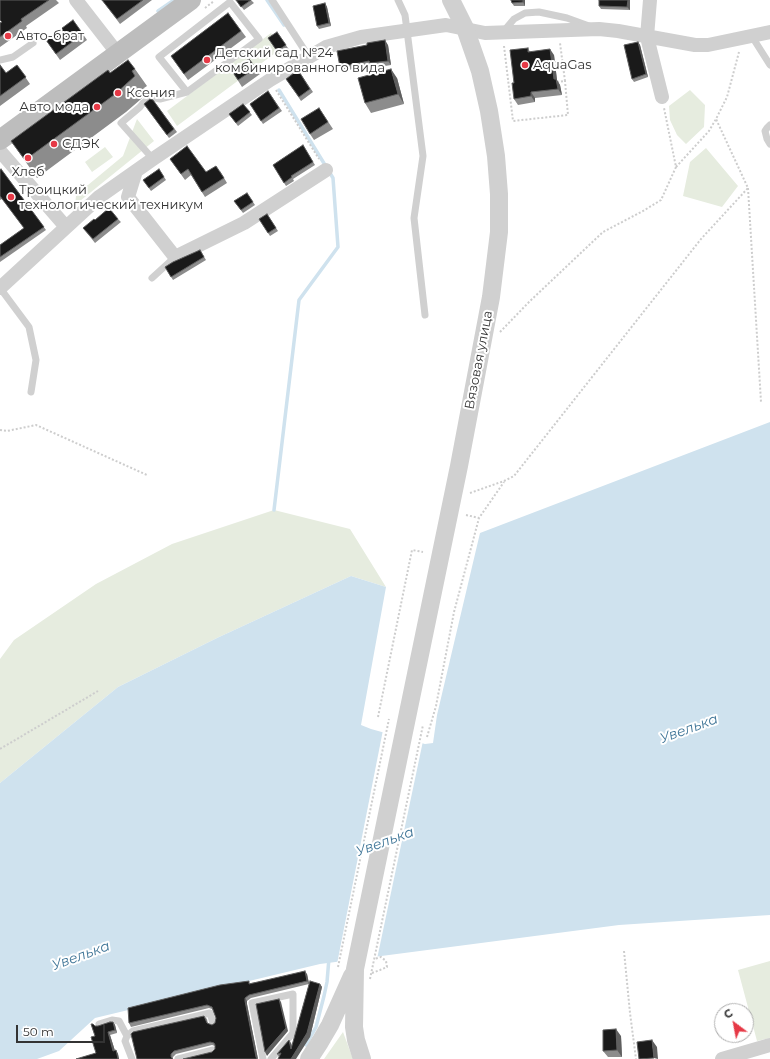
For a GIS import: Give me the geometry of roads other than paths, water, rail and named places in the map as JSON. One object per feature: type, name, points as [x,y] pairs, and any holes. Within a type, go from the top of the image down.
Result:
[{"type":"main road","points":[[0,140],[118,54],[197,5]]},
{"type":"street","points":[[76,0],[118,54]]},
{"type":"street","name":"Вязовая улица","points":[[346,968],[406,722],[459,466],[491,297],[499,232],[499,194],[496,156],[489,111],[480,71],[465,28],[451,0]]},
{"type":"street","points":[[650,0],[647,37],[662,97]]},
{"type":"street","points":[[0,288],[100,197],[153,159],[270,80],[326,47],[361,37],[446,25],[485,32],[504,39],[599,29],[695,45],[708,45],[770,32]]},
{"type":"street","points":[[0,151],[66,227]]},
{"type":"street","points":[[128,197],[175,258],[244,223],[326,170]]},
{"type":"street","points":[[128,197],[136,171]]},
{"type":"street","points":[[100,197],[128,197]]},
{"type":"street","points":[[309,1059],[330,1025],[346,968]]},
{"type":"street","points":[[346,968],[356,1040],[362,1059]]},
{"type":"street","points":[[722,1059],[770,1045]]},
{"type":"lane","points":[[272,0],[309,56]]},
{"type":"lane","points":[[398,0],[405,15],[423,156],[414,218],[425,315]]},
{"type":"lane","points":[[153,159],[121,123],[151,97],[160,99],[186,92],[258,39],[230,2],[159,57],[186,92]]},
{"type":"lane","points":[[504,39],[514,19],[525,14],[539,12],[567,18],[599,29]]},
{"type":"lane","points":[[747,36],[770,65]]},
{"type":"lane","points":[[0,60],[13,57],[33,43]]},
{"type":"lane","points":[[770,125],[765,131],[770,144]]},
{"type":"lane","points":[[152,278],[175,258]]},
{"type":"lane","points":[[0,288],[29,327],[36,360],[31,392]]},
{"type":"lane","points":[[263,1059],[252,1004],[293,994],[293,1033],[271,1059]]},
{"type":"lane","points":[[132,1059],[125,1041],[127,1036],[133,1031],[210,1014],[213,1023]]},
{"type":"lane","points":[[99,1024],[112,1020],[119,1021],[127,1036]]},
{"type":"lane","points":[[178,1059],[213,1050]]},
{"type":"water","name":"Увелька","points":[[770,422],[770,915],[619,925],[320,964],[95,1018],[59,1051],[37,1059],[0,1059],[0,783],[118,687],[217,638],[351,576],[386,587],[361,725],[425,744],[433,743],[437,715],[480,533]]},
{"type":"waterway","points":[[158,11],[174,0]]},
{"type":"waterway","points":[[267,0],[284,25]]},
{"type":"waterway","points":[[274,510],[299,300],[338,247],[333,178],[279,90]]},
{"type":"waterway","points":[[311,1047],[306,1045],[316,1027],[327,982],[329,958]]},
{"type":"place","name":"Авто-брат","points":[[8,36]]},
{"type":"place","name":"Детский сад №24 комбинированного вида","points":[[207,60]]},
{"type":"place","name":"AquaGas","points":[[525,65]]},
{"type":"place","name":"Ксения","points":[[118,93]]},
{"type":"place","name":"Авто мода","points":[[97,107]]},
{"type":"place","name":"СДЭК","points":[[54,144]]},
{"type":"place","name":"Хлеб","points":[[28,158]]},
{"type":"place","name":"Троицкий технологический техникум","points":[[11,197]]}]
